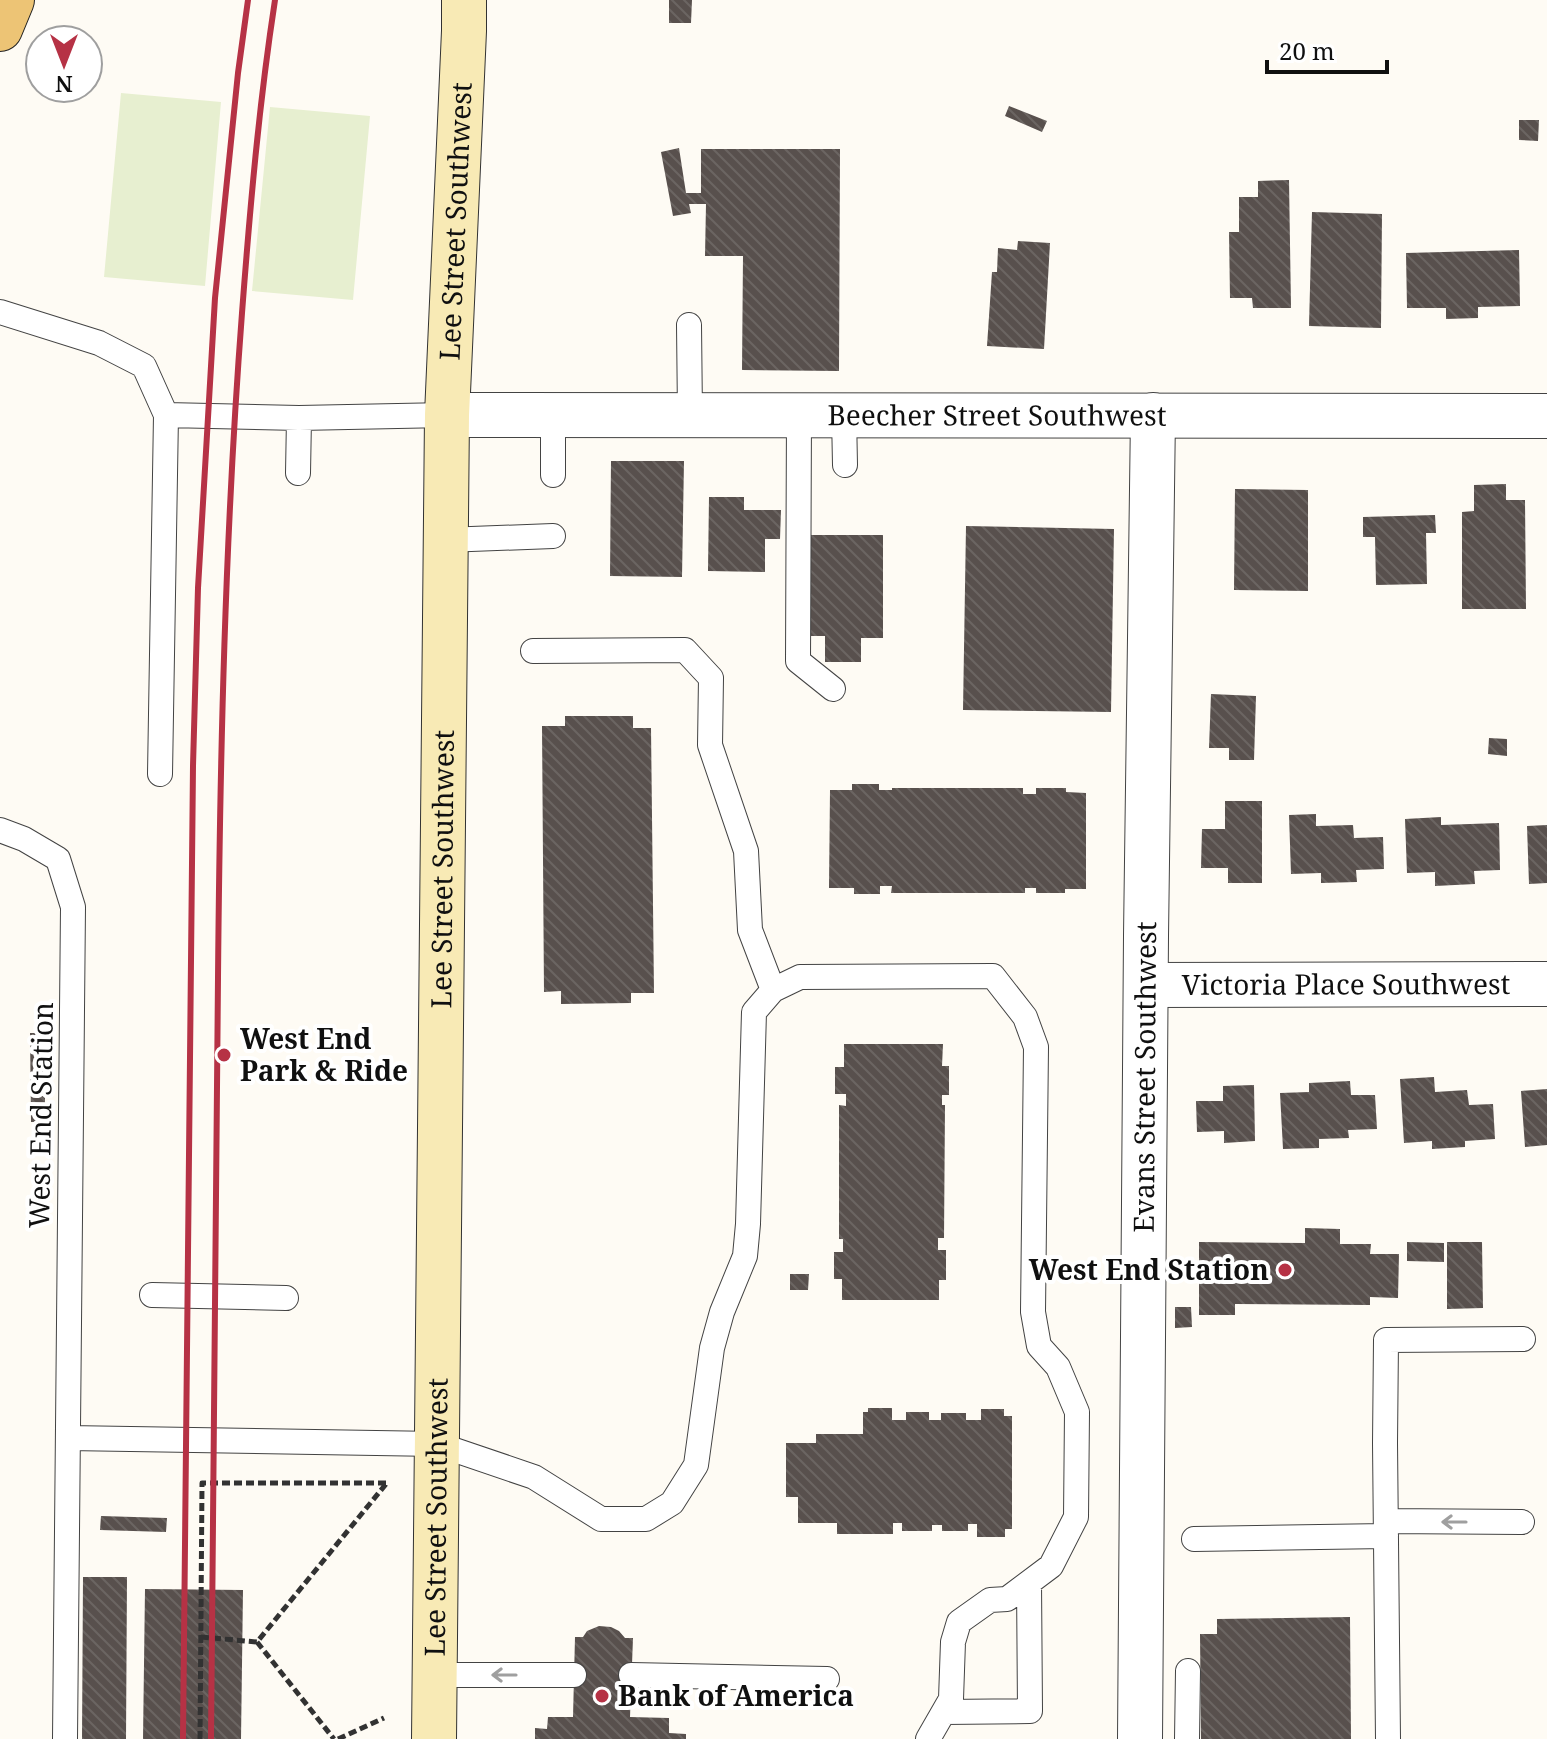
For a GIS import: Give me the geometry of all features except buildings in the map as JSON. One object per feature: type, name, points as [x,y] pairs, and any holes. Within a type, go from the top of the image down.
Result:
[{"type":"main road","points":[[0,29],[12,0]]},
{"type":"street","name":"Lee Street Southwest","points":[[434,1739],[447,415],[464,0]]},
{"type":"street","name":"Beecher Street Southwest","points":[[447,415],[1547,416]]},
{"type":"street","name":"Evans Street Southwest","points":[[1140,1739],[1153,415]]},
{"type":"street","name":"Victoria Place Southwest","points":[[1146,985],[1547,984]]},
{"type":"lane","points":[[0,312],[99,343],[144,366],[166,415],[160,774]]},
{"type":"lane","points":[[689,325],[690,415]]},
{"type":"lane","points":[[166,415],[299,418],[447,415]]},
{"type":"lane","points":[[553,415],[553,475]]},
{"type":"lane","points":[[799,415],[798,661],[833,689]]},
{"type":"lane","points":[[844,415],[845,465]]},
{"type":"lane","points":[[298,473],[299,418]]},
{"type":"lane","points":[[445,540],[553,536]]},
{"type":"lane","points":[[533,651],[685,650],[711,678],[710,745],[746,851],[750,930],[773,990]]},
{"type":"lane","name":"West End Station","points":[[0,830],[24,839],[58,859],[73,907],[65,1739]]},
{"type":"lane","points":[[68,1438],[437,1444],[534,1477],[601,1519],[646,1519],[672,1503],[696,1465],[712,1348],[722,1312],[745,1256],[754,1012],[773,990],[800,977],[993,976],[1025,1017],[1036,1047],[1033,1312],[1039,1346],[1058,1367],[1077,1412],[1076,1517],[1051,1566],[1007,1599],[990,1600],[959,1622],[953,1642],[951,1699],[928,1739]]},
{"type":"lane","points":[[152,1295],[286,1298]]},
{"type":"lane","points":[[1388,1739],[1386,1340],[1523,1339]]},
{"type":"lane","points":[[1194,1539],[1522,1522]]},
{"type":"lane","points":[[944,1712],[1030,1711],[1029,1583]]},
{"type":"lane","points":[[1187,1739],[1188,1671]]},
{"type":"lane","points":[[434,1675],[574,1675]]},
{"type":"lane","points":[[631,1675],[827,1679]]},
{"type":"path","points":[[200,1739],[202,1483],[387,1483],[257,1642]]},
{"type":"path","points":[[201,1637],[257,1642],[336,1739],[384,1718]]},
{"type":"green space","points":[[121,93],[221,102],[205,286],[104,277]]},
{"type":"green space","points":[[270,107],[370,116],[353,300],[252,291]]},
{"type":"railway","points":[[183,1739],[193,766],[198,588],[215,298],[248,0]]},
{"type":"railway","points":[[211,1739],[224,646],[231,479],[245,274],[275,0]]},
{"type":"place","name":"West End Park & Ride","points":[[224,1055]]},
{"type":"place","name":"West End Station","points":[[1285,1270]]},
{"type":"place","name":"Bank of America","points":[[602,1696]]}]
